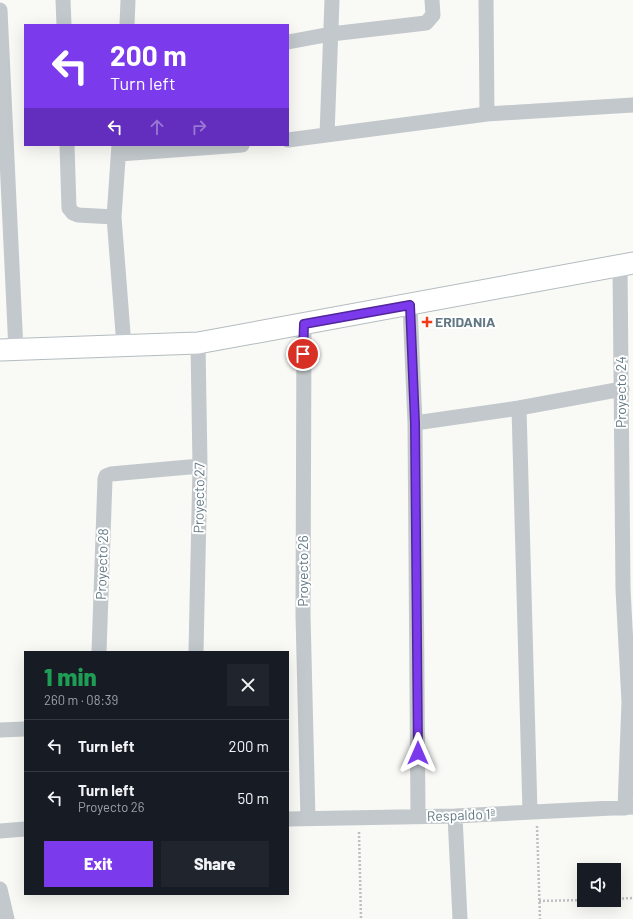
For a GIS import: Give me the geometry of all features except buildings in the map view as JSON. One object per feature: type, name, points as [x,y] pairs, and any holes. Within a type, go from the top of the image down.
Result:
[{"type":"main road","points":[[8,351],[198,343],[626,264]]},
{"type":"street","points":[[63,0],[64,24]]},
{"type":"street","points":[[127,24],[128,0]]},
{"type":"street","points":[[327,136],[332,0]]},
{"type":"street","points":[[289,42],[331,34],[426,23],[433,14],[432,0]]},
{"type":"street","points":[[486,0],[487,114]]},
{"type":"street","points":[[0,10],[8,351]]},
{"type":"street","points":[[289,140],[487,114],[633,105]]},
{"type":"street","points":[[67,146],[69,208],[73,213],[78,215],[114,217]]},
{"type":"street","points":[[124,346],[114,217],[119,150],[224,146]]},
{"type":"street","name":"Proyecto 24","points":[[626,264],[622,389],[627,411],[628,589],[631,702],[629,807]]},
{"type":"street","points":[[410,305],[415,423],[418,816]]},
{"type":"street","name":"Proyecto 26","points":[[304,324],[303,615],[308,819]]},
{"type":"street","name":"Proyecto 27","points":[[196,651],[200,466],[198,343]]},
{"type":"street","points":[[415,423],[519,408],[622,389]]},
{"type":"street","points":[[519,408],[533,811]]},
{"type":"street","name":"Proyecto 28","points":[[99,651],[106,476],[200,466]]},
{"type":"street","points":[[0,730],[24,729]]},
{"type":"street","name":"Respaldo 1ª","points":[[289,818],[455,816],[629,807]]},
{"type":"street","points":[[455,816],[460,919]]},
{"type":"street","points":[[0,831],[24,828]]},
{"type":"street","points":[[0,889],[8,919]]},
{"type":"path","points":[[533,811],[540,919]]},
{"type":"path","points":[[359,817],[361,919]]},
{"type":"path","points":[[621,899],[633,898]]},
{"type":"path","points":[[539,901],[577,900]]},
{"type":"place","name":"ERIDANIA","points":[[427,322]]},
{"type":"route","points":[[303,354],[304,324],[410,305],[415,423],[418,753]]}]
